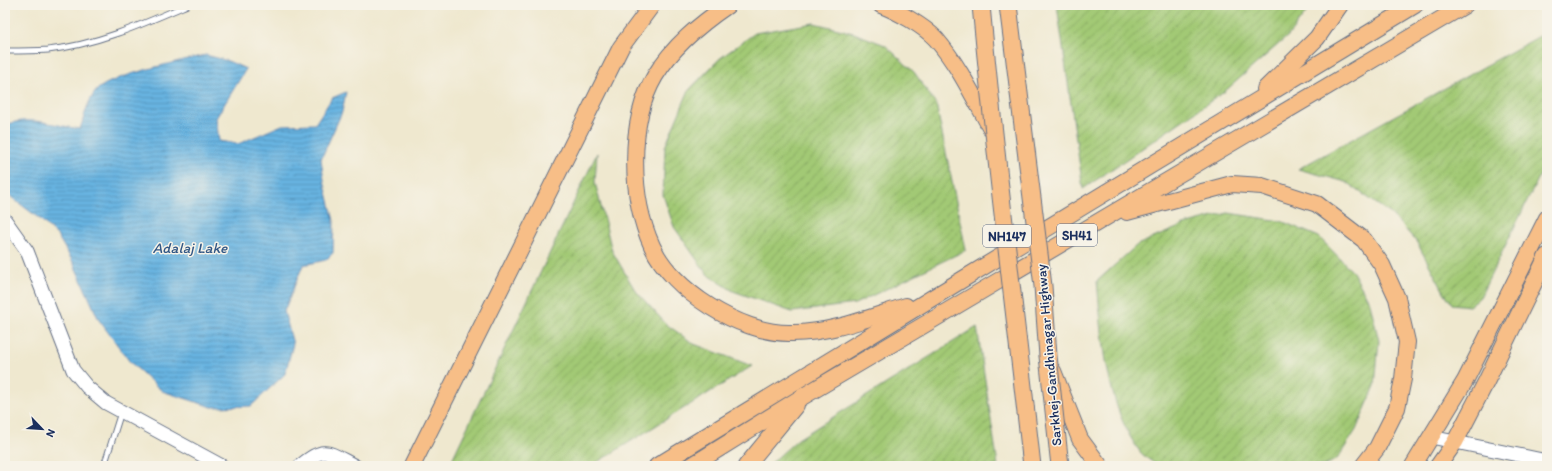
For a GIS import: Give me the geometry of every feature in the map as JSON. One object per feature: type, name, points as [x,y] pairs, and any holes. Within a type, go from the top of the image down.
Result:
[{"type":"highway","name":"Sarkhej-Gandhinagar Highway","points":[[981,5],[993,132],[1032,466]]},
{"type":"highway","name":"Sarkhej-Gandhinagar Highway","points":[[1008,5],[1042,278],[1048,356],[1060,466]]},
{"type":"main road","points":[[412,466],[621,47],[652,5]]},
{"type":"main road","points":[[728,5],[703,22],[674,50],[654,77],[641,111],[636,145],[635,180],[643,220],[652,247],[671,274],[697,298],[729,317],[752,328],[788,334],[831,329],[930,298]]},
{"type":"main road","points":[[881,5],[898,11],[935,38],[961,74],[993,132]]},
{"type":"main road","points":[[1244,110],[1317,38],[1340,5]]},
{"type":"main road","name":"SH41","points":[[657,466],[930,298],[1065,219],[1415,5]]},
{"type":"main road","name":"SH41","points":[[691,466],[802,397],[1465,5]]},
{"type":"main road","points":[[1107,218],[1232,184],[1262,186],[1317,204],[1364,240],[1382,264],[1397,298],[1407,342],[1398,408],[1377,448],[1363,466]]},
{"type":"main road","points":[[1413,466],[1465,381],[1547,218]]},
{"type":"main road","points":[[1438,466],[1455,442],[1547,256]]},
{"type":"main road","points":[[1048,356],[1080,439],[1100,466]]},
{"type":"main road","points":[[746,466],[776,432],[802,397]]},
{"type":"street","points":[[5,220],[27,252],[73,370],[87,387],[106,403],[222,466]]},
{"type":"street","points":[[1431,437],[1547,460]]},
{"type":"street","points":[[300,466],[313,454],[322,452],[332,454],[355,466]]},
{"type":"lane","points":[[5,51],[48,50],[80,44],[120,32],[187,5]]},
{"type":"lane","points":[[104,466],[121,411]]},
{"type":"green space","points":[[1057,5],[1312,5],[1288,36],[1224,92],[1083,189]]},
{"type":"green space","points":[[814,23],[854,33],[885,45],[914,72],[936,104],[966,250],[855,304],[792,312],[733,291],[707,274],[674,227],[663,195],[665,147],[689,90],[719,59],[755,33]]},
{"type":"green space","points":[[1547,32],[1547,161],[1480,297],[1469,306],[1452,304],[1416,241],[1391,214],[1346,182],[1298,169]]},
{"type":"green space","points":[[597,153],[595,182],[612,251],[635,290],[666,324],[694,344],[752,366],[591,466],[449,466]]},
{"type":"green space","points":[[1228,213],[1281,221],[1319,237],[1353,272],[1370,303],[1379,341],[1375,386],[1356,430],[1338,458],[1325,466],[1158,466],[1141,453],[1129,435],[1120,415],[1113,393],[1104,347],[1097,281],[1137,245],[1184,225]]},
{"type":"green space","points":[[977,327],[998,466],[768,466],[798,439]]},
{"type":"water","name":"Adalaj Lake","points":[[206,55],[228,61],[246,69],[216,118],[219,141],[238,144],[282,125],[315,124],[332,98],[346,92],[342,112],[321,159],[324,180],[334,221],[333,253],[326,260],[303,265],[284,311],[293,344],[285,374],[251,406],[212,407],[162,391],[130,362],[99,320],[73,262],[57,235],[40,219],[11,197],[5,190],[5,126],[22,121],[32,121],[80,129],[91,99],[97,90],[105,85],[116,79],[131,74]]}]
